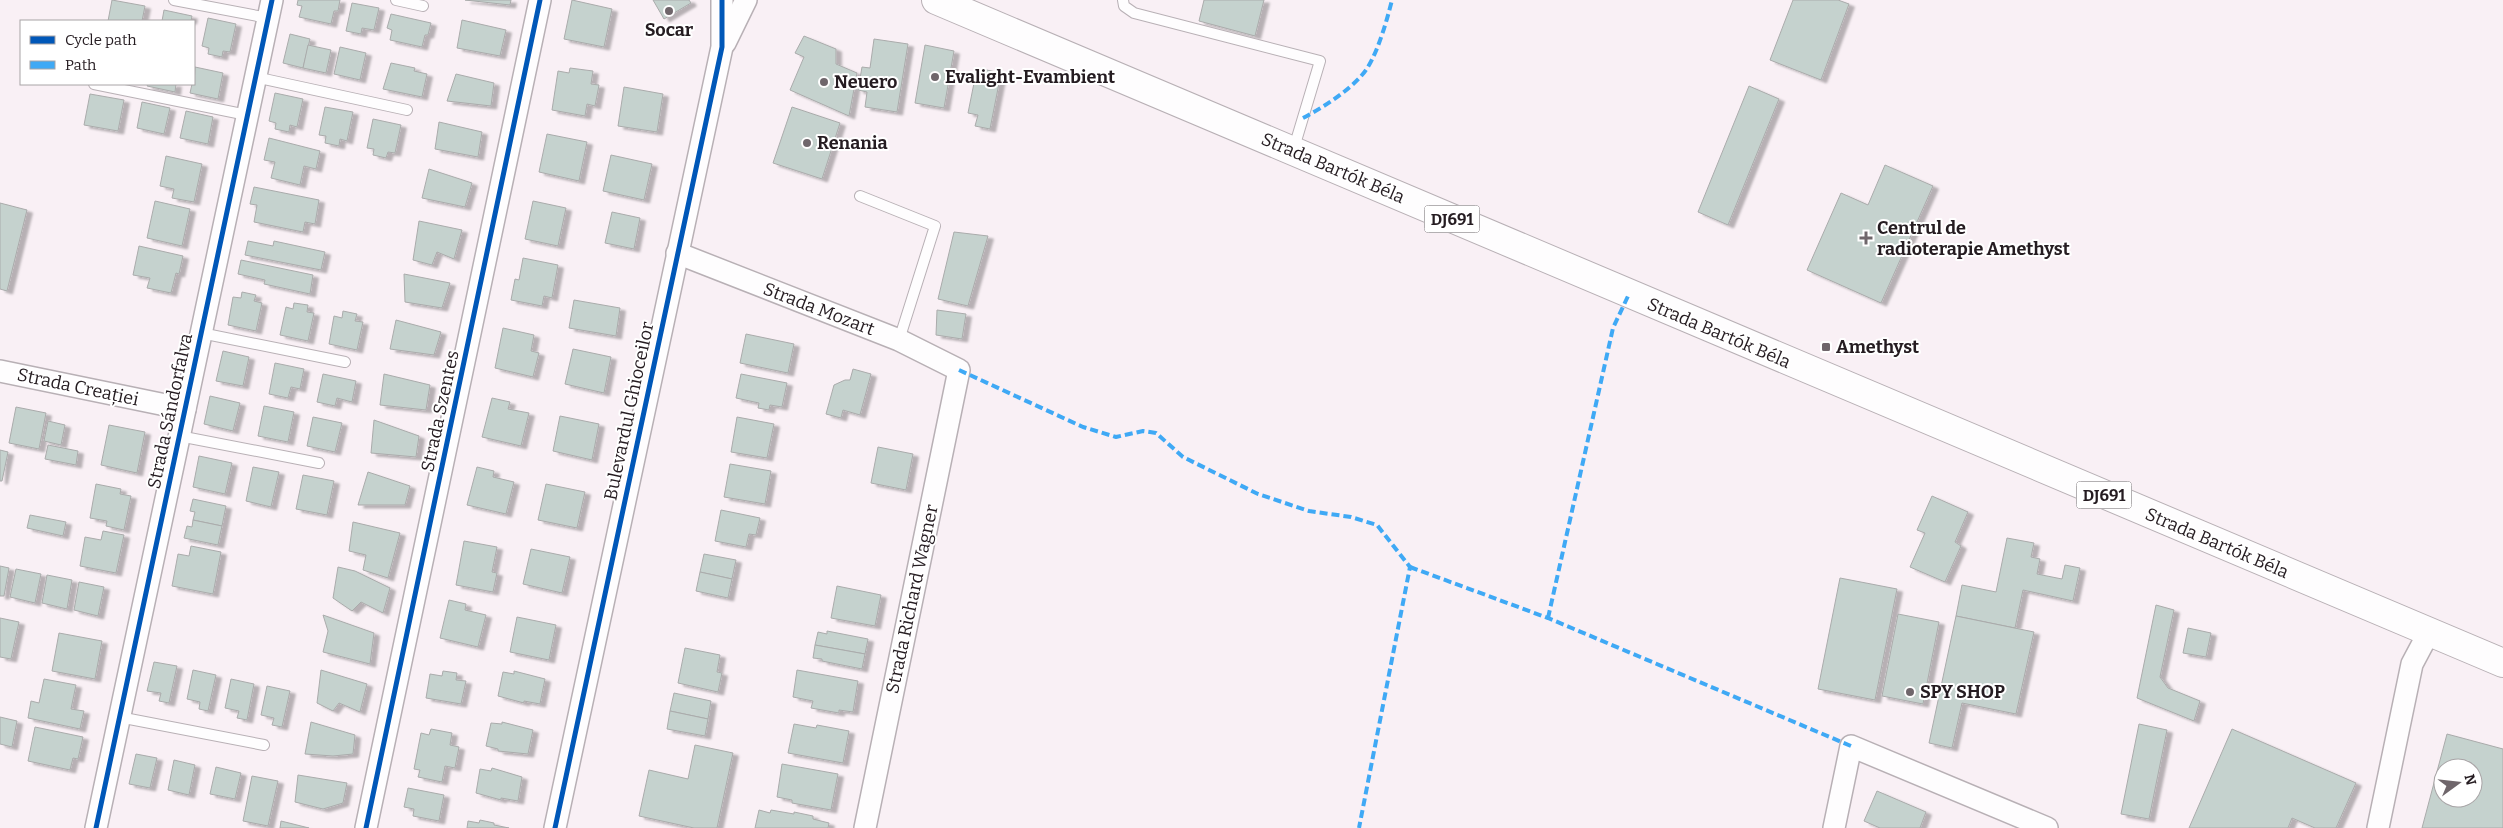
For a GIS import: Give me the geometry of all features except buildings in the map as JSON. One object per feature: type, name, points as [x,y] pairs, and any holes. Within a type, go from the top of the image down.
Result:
[{"type":"main road","name":"Strada Bartók Béla","points":[[936,0],[2503,663]]},
{"type":"street","name":"Strada Szentes","points":[[366,828],[540,0]]},
{"type":"street","name":"Bulevardul Ghioceilor","points":[[554,828],[676,253],[722,48],[722,0]]},
{"type":"street","name":"Bulevardul Ghioceilor","points":[[722,48],[746,0]]},
{"type":"street","name":"Strada Sándorfalva","points":[[96,828],[270,9]]},
{"type":"street","name":"Strada Mozart","points":[[676,253],[899,340],[959,370]]},
{"type":"street","name":"Strada Richard Wagner","points":[[865,828],[959,370]]},
{"type":"street","name":"Strada Creației","points":[[0,371],[185,409]]},
{"type":"street","points":[[2378,828],[2412,664],[2429,632]]},
{"type":"street","points":[[1834,828],[1851,746],[2047,828]]},
{"type":"lane","points":[[174,0],[270,9]]},
{"type":"lane","points":[[396,0],[423,6]]},
{"type":"lane","points":[[1123,0],[1124,6],[1134,13],[1320,61],[1293,152]]},
{"type":"lane","points":[[255,77],[407,110]]},
{"type":"lane","points":[[99,85],[247,115]]},
{"type":"lane","points":[[860,196],[935,226],[899,340]]},
{"type":"lane","points":[[201,333],[345,362]]},
{"type":"lane","points":[[179,436],[320,463]]},
{"type":"lane","points":[[119,717],[264,745]]},
{"type":"marked path","points":[[1303,118],[1327,104],[1362,75],[1372,60],[1392,0]]},
{"type":"marked path","points":[[1548,618],[1613,328],[1629,294]]},
{"type":"marked path","points":[[959,370],[1083,427],[1116,437],[1143,431],[1156,433],[1183,457],[1258,494],[1309,511],[1351,517],[1377,525],[1410,567],[1359,828]]},
{"type":"marked path","points":[[1410,567],[1548,618],[1851,746]]},
{"type":"cycle path","points":[[96,828],[272,0]]},
{"type":"cycle path","points":[[366,828],[540,0]]},
{"type":"cycle path","points":[[555,828],[722,47],[722,0]]},
{"type":"place","name":"Socar","points":[[669,11]]},
{"type":"place","name":"Evalight-Evambient","points":[[935,77]]},
{"type":"place","name":"Neuero","points":[[824,82]]},
{"type":"place","name":"Renania","points":[[807,143]]},
{"type":"place","name":"Centrul de radioterapie Amethyst","points":[[1866,238]]},
{"type":"place","name":"Amethyst","points":[[1826,347]]},
{"type":"place","name":"SPY SHOP","points":[[1910,692]]}]
